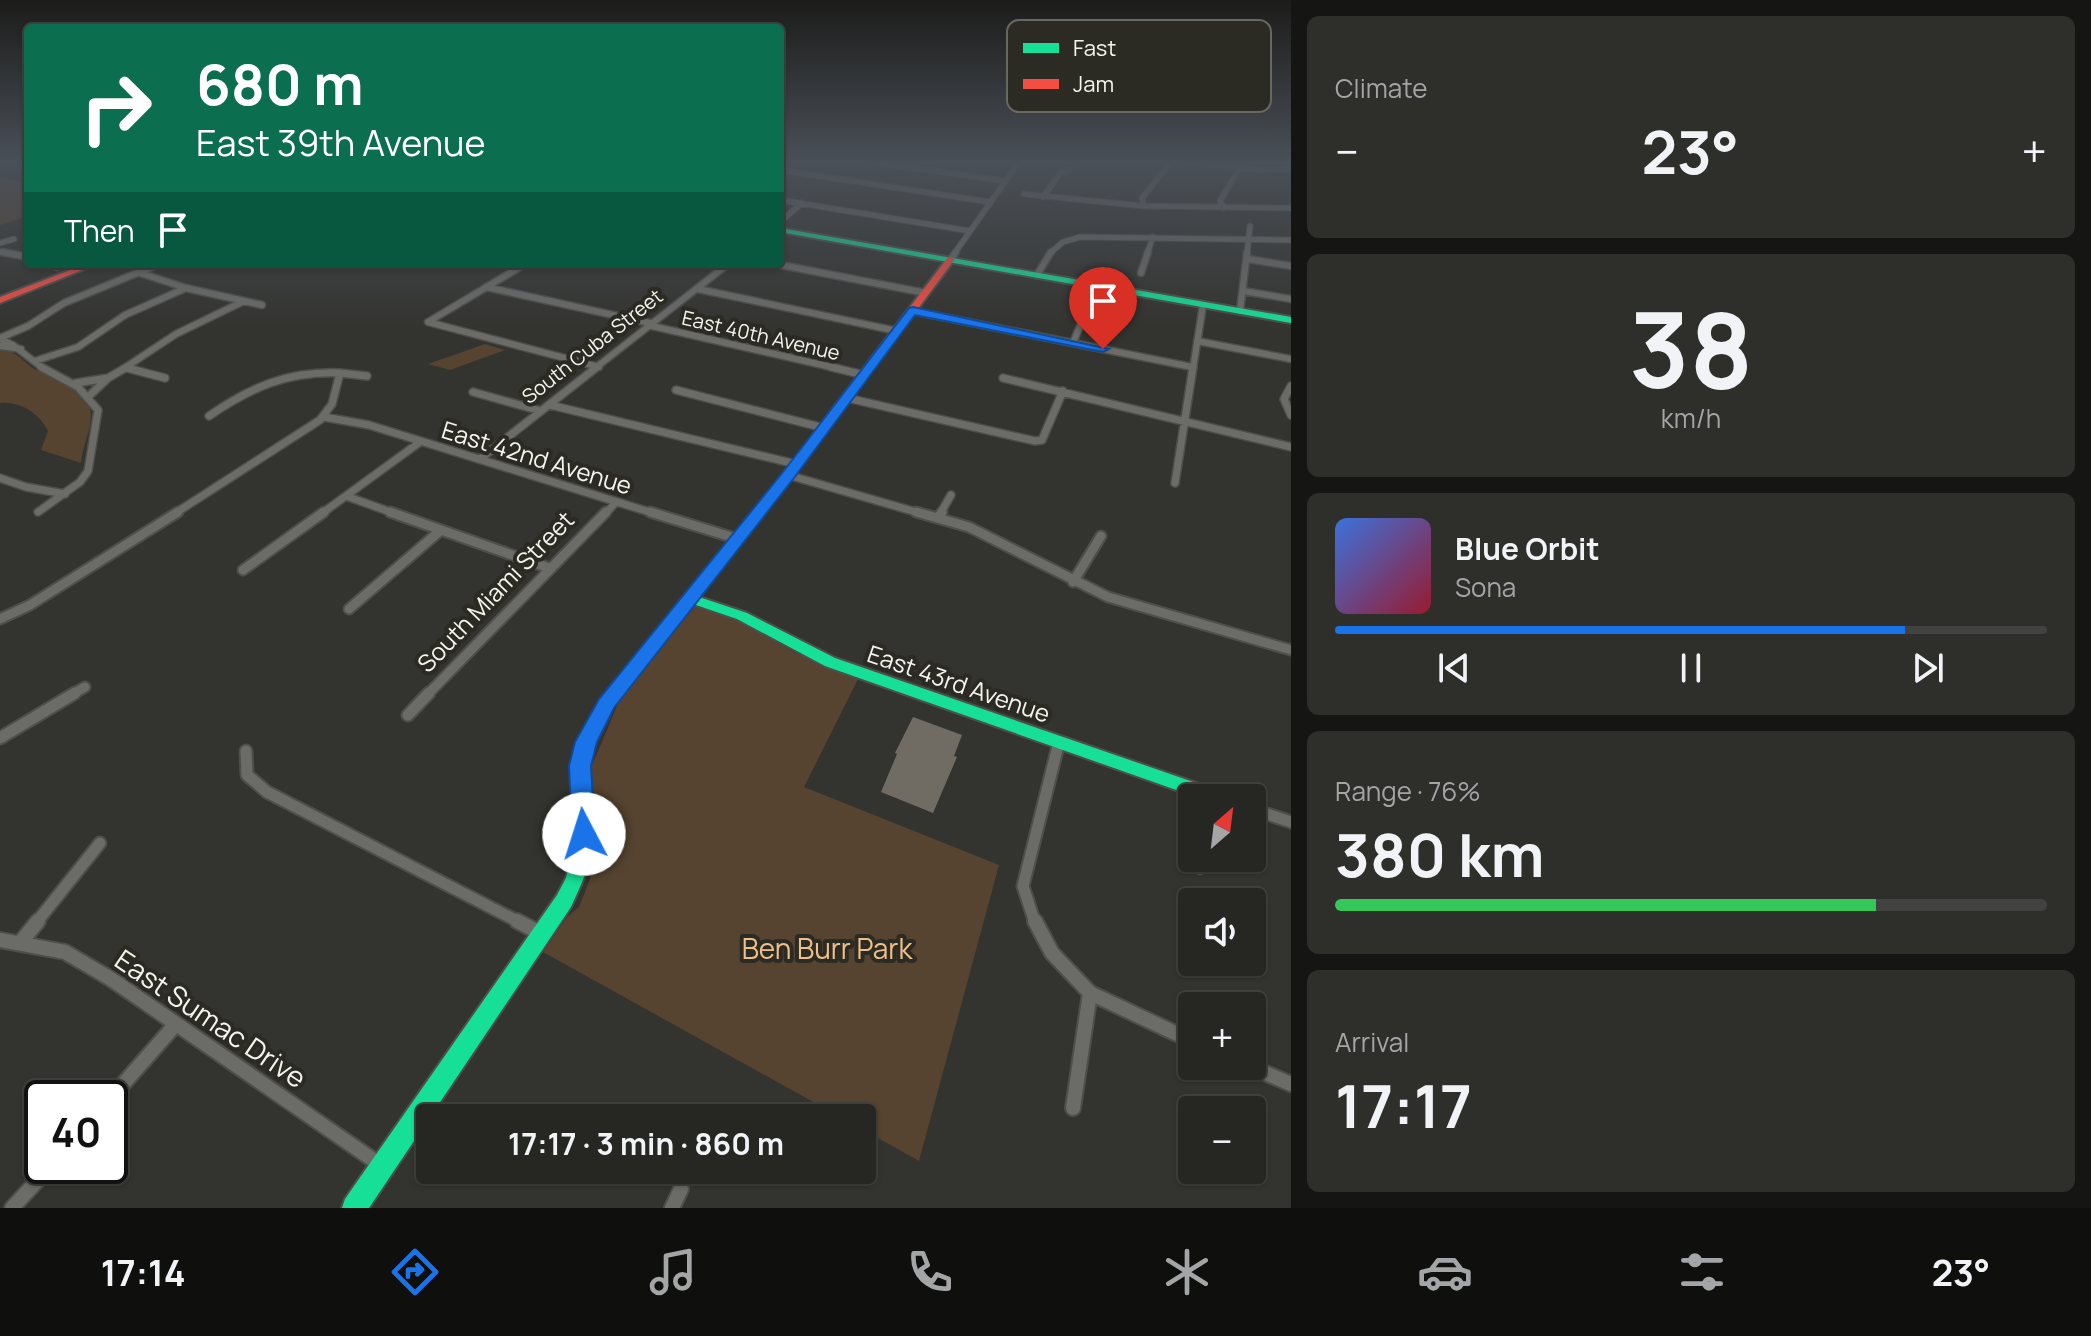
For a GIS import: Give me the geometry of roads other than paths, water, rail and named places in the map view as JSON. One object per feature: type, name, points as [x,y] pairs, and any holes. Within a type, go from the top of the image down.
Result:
[{"type":"street","points":[[894,218],[970,231]]},
{"type":"street","points":[[354,1208],[570,890],[582,849],[580,779],[586,742],[606,704],[792,470],[913,311],[978,218]]},
{"type":"street","points":[[1240,311],[1250,226]]},
{"type":"street","points":[[784,231],[1291,320]]},
{"type":"street","points":[[1037,275],[1060,242],[1090,236],[1291,240]]},
{"type":"street","points":[[1141,273],[1153,237]]},
{"type":"street","points":[[0,243],[14,239]]},
{"type":"street","points":[[0,252],[24,256]]},
{"type":"street","points":[[1248,259],[1291,266]]},
{"type":"street","points":[[784,266],[926,293]]},
{"type":"street","points":[[0,300],[83,268]]},
{"type":"street","points":[[0,338],[28,326],[64,303],[151,268]]},
{"type":"street","points":[[518,268],[428,322],[599,367]]},
{"type":"street","name":"South Cuba Street","points":[[480,459],[723,268]]},
{"type":"street","points":[[140,273],[186,288],[262,305]]},
{"type":"street","points":[[1073,343],[1097,285]]},
{"type":"street","name":"East 40th Avenue","points":[[486,287],[864,375]]},
{"type":"street","points":[[35,361],[78,347],[125,315],[186,288]]},
{"type":"street","points":[[698,289],[897,331]]},
{"type":"street","points":[[1243,291],[1291,299]]},
{"type":"street","points":[[89,396],[108,378],[188,327],[244,301]]},
{"type":"street","points":[[1175,483],[1203,305]]},
{"type":"street","points":[[913,311],[1192,367]]},
{"type":"street","points":[[0,338],[17,344],[40,368],[76,383],[98,410],[88,471],[65,494],[38,512]]},
{"type":"street","points":[[1197,341],[1291,359]]},
{"type":"street","points":[[0,346],[21,349]]},
{"type":"street","points":[[127,368],[165,378]]},
{"type":"street","points":[[209,416],[257,384],[278,376],[314,371],[367,376]]},
{"type":"street","points":[[0,619],[30,605],[304,432],[324,417],[333,403],[334,383],[340,373]]},
{"type":"street","points":[[76,383],[108,378]]},
{"type":"street","points":[[1003,378],[1291,447]]},
{"type":"street","points":[[1291,386],[1284,399],[1291,415]]},
{"type":"street","points":[[676,390],[824,428]]},
{"type":"street","points":[[847,398],[1026,441],[1042,440],[1063,391]]},
{"type":"street","points":[[473,392],[541,411]]},
{"type":"street","points":[[550,405],[792,470],[938,518],[992,536],[1073,582],[1108,597],[1291,650]]},
{"type":"street","name":"East 42nd Avenue","points":[[324,417],[369,425],[738,539]]},
{"type":"street","points":[[243,570],[420,442]]},
{"type":"street","points":[[0,478],[26,487],[65,494]]},
{"type":"street","points":[[938,518],[951,495]]},
{"type":"street","points":[[346,496],[549,568]]},
{"type":"street","name":"South Miami Street","points":[[408,715],[616,502]]},
{"type":"street","points":[[349,609],[441,530]]},
{"type":"street","points":[[1073,582],[1101,536]]},
{"type":"street","name":"East 43rd Avenue","points":[[689,598],[742,616],[830,662],[1178,785]]},
{"type":"street","points":[[0,738],[85,687]]},
{"type":"street","points":[[1059,742],[1023,886],[1035,922],[1052,953],[1090,993],[1178,1034]]},
{"type":"street","points":[[246,751],[247,775],[267,792],[542,934]]},
{"type":"street","points":[[1266,814],[1291,822]]},
{"type":"street","points":[[21,942],[100,843]]},
{"type":"street","name":"East Sumac Drive","points":[[0,940],[65,952],[111,979],[382,1166]]},
{"type":"street","points":[[1073,1108],[1090,993]]},
{"type":"street","points":[[127,1080],[176,1024]]},
{"type":"street","points":[[1266,1073],[1291,1084]]},
{"type":"street","points":[[12,1208],[34,1184]]},
{"type":"street","points":[[672,1208],[681,1189]]},
{"type":"park label","name":"Ben Burr Park","points":[[827,948]]}]
